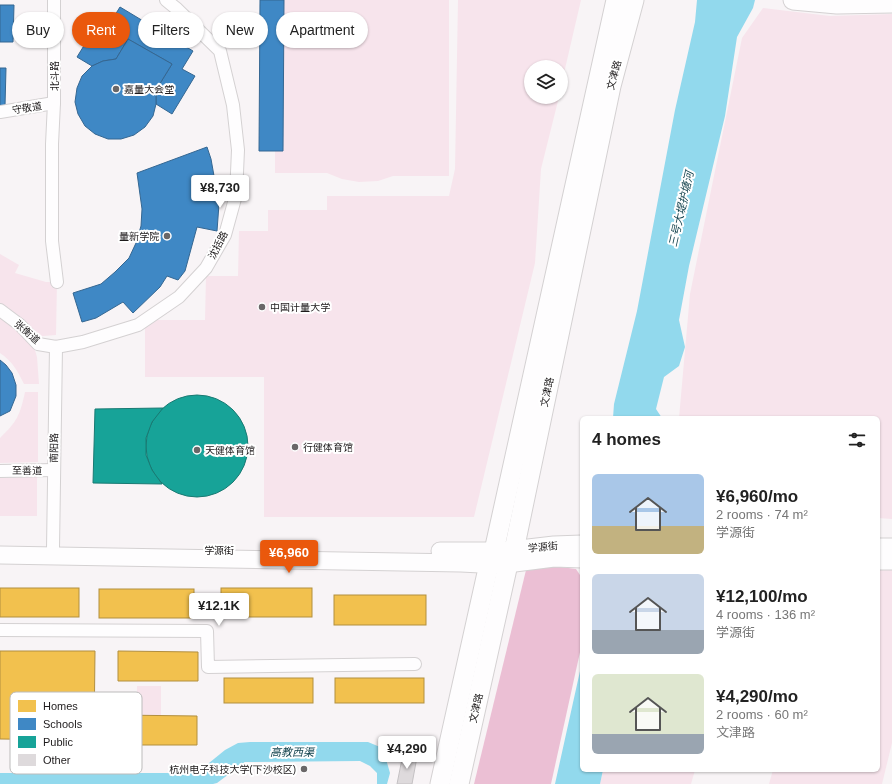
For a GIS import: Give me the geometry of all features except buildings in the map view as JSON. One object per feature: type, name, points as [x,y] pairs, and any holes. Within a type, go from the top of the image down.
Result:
[{"type":"main road","name":"文津路","points":[[440,784],[616,0]]},
{"type":"main road","name":"文津路","points":[[459,784],[511,557],[611,86],[634,0]]},
{"type":"main road","points":[[793,0],[837,4],[892,3]]},
{"type":"main road","name":"学源街","points":[[511,557],[554,545],[580,554]]},
{"type":"main road","points":[[880,547],[892,547]]},
{"type":"main road","name":"学源街","points":[[0,549],[491,558]]},
{"type":"main road","name":"学源街","points":[[0,555],[453,562],[511,557],[554,558],[580,554]]},
{"type":"main road","points":[[880,561],[892,561]]},
{"type":"street","name":"北斗路","points":[[54,0],[52,241],[57,282]]},
{"type":"street","name":"沈括路","points":[[56,347],[83,342],[138,325],[179,297],[206,268],[225,235],[236,195],[238,150],[233,105],[220,51],[166,0]]},
{"type":"street","name":"守敬道","points":[[0,112],[54,103]]},
{"type":"street","name":"张衡道","points":[[0,310],[20,325],[38,344],[56,347]]},
{"type":"street","name":"南阳路","points":[[53,549],[56,347]]},
{"type":"street","name":"至善道","points":[[0,471],[54,470]]},
{"type":"street","points":[[0,630],[207,631],[208,667],[414,664]]},
{"type":"shaded area","points":[[284,0],[449,0],[449,176],[393,176],[378,181],[359,182],[342,179],[327,173],[275,173],[275,151],[283,151],[284,48],[368,48],[368,12],[284,12]]},
{"type":"shaded area","points":[[458,0],[581,0],[567,60],[524,60],[524,104],[557,104],[541,169],[535,263],[474,517],[264,517],[264,377],[145,377],[145,320],[205,320],[206,276],[238,276],[239,231],[268,231],[268,210],[327,210],[327,196],[449,196],[455,169]]},
{"type":"shaded area","points":[[763,8],[830,16],[892,14],[892,519],[880,518],[880,416],[679,416],[690,294],[742,38]]},
{"type":"shaded area","points":[[0,254],[19,265],[15,273],[46,282],[57,282],[56,335],[31,337],[37,357],[39,384],[24,384],[14,367],[0,353]]},
{"type":"shaded area","points":[[25,392],[38,392],[38,462],[0,463],[0,438],[17,418]]},
{"type":"shaded area","points":[[37,477],[37,516],[0,516],[0,478]]},
{"type":"shaded area","points":[[880,553],[892,553],[892,743],[882,784],[769,784],[772,772],[880,772]]},
{"type":"shaded area","points":[[527,566],[553,566],[576,569],[580,575],[580,652],[551,784],[474,784]]},
{"type":"shaded area","points":[[137,686],[161,686],[161,737],[142,737],[142,692],[137,692]]},
{"type":"shaded area","points":[[603,772],[694,772],[691,784],[600,784]]},
{"type":"water","name":"三号大堤护塘河","points":[[697,0],[755,0],[753,8],[737,37],[725,116],[689,266],[679,320],[685,347],[679,366],[664,377],[656,409],[661,416],[613,416],[614,404],[637,311],[675,110],[695,22]]},
{"type":"water","points":[[580,671],[580,772],[603,772],[600,784],[555,784]]},
{"type":"water","name":"高教西渠","points":[[368,742],[380,747],[384,752],[390,773],[387,784],[377,784],[377,773],[370,766],[360,761],[245,762],[217,783],[213,784],[0,784],[0,773],[177,773],[209,763],[225,750],[238,743]]},
{"type":"place","name":"嘉量大会堂","points":[[116,89]]},
{"type":"place","name":"量新学院","points":[[167,236]]},
{"type":"place","name":"中国计量大学","points":[[262,307]]},
{"type":"place","name":"行健体育馆","points":[[295,447]]},
{"type":"place","name":"天健体育馆","points":[[197,450]]},
{"type":"place","name":"杭州电子科技大学(下沙校区)","points":[[304,769]]}]
